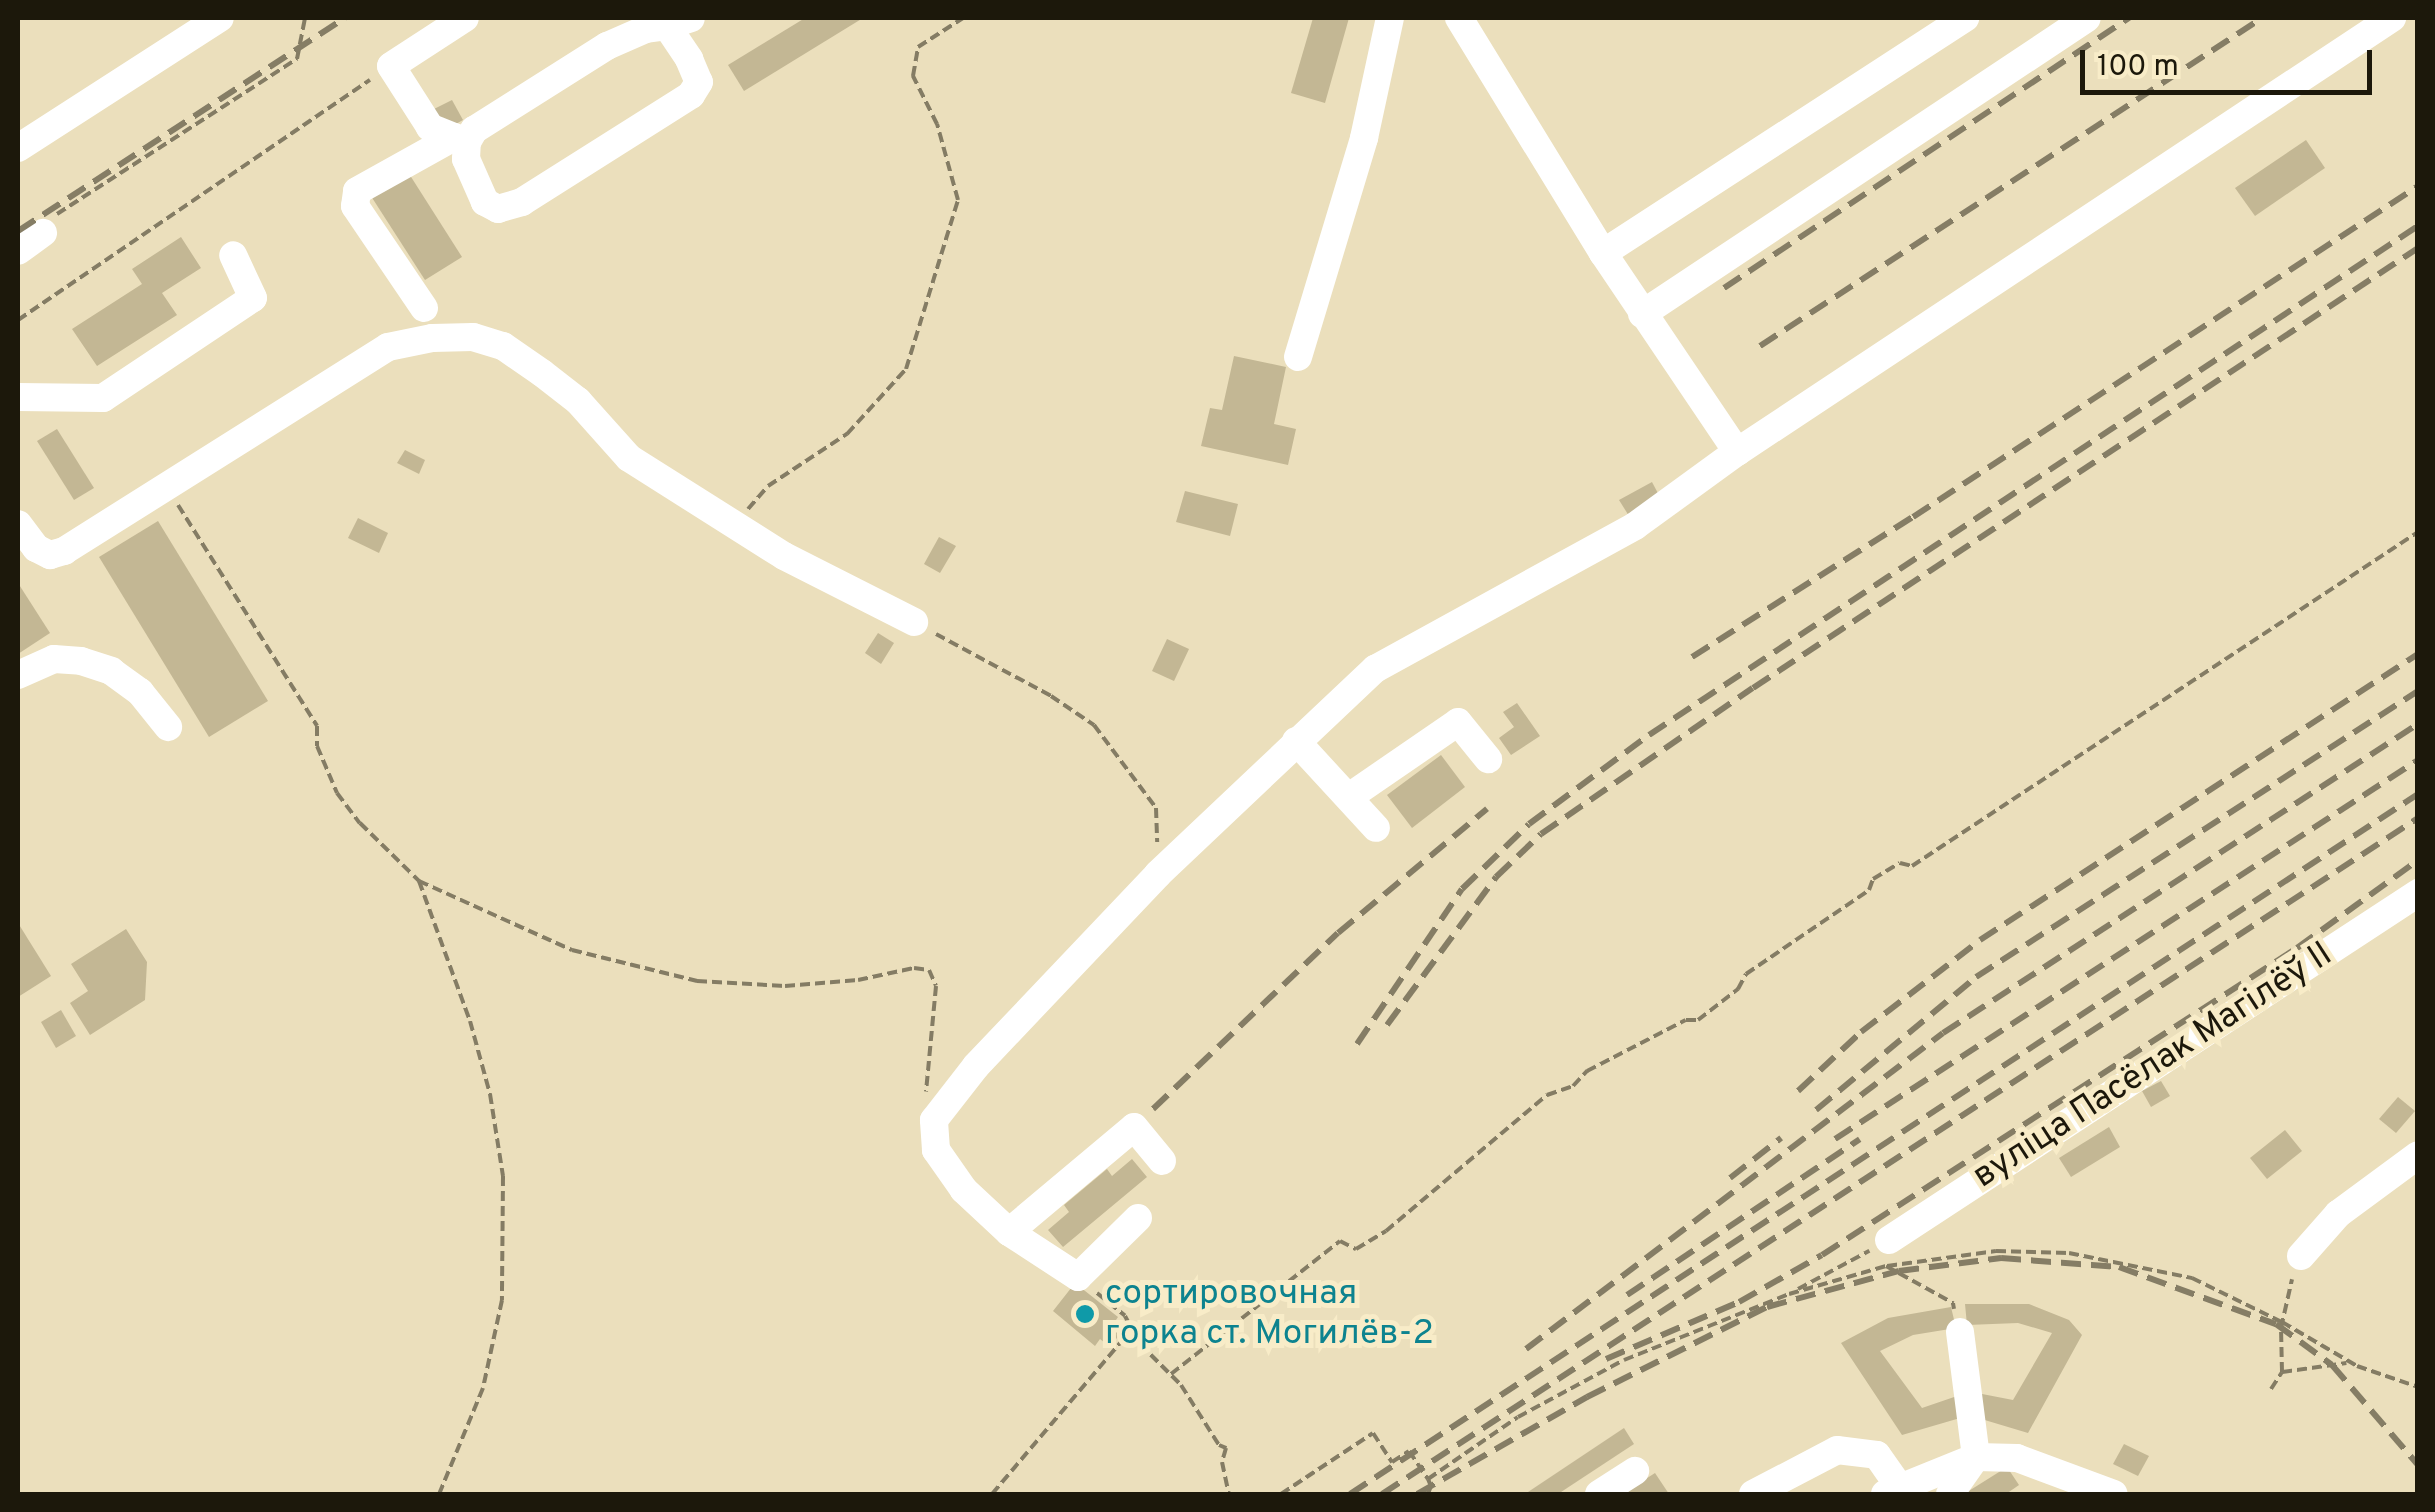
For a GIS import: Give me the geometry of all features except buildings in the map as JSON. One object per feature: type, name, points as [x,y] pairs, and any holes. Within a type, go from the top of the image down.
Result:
[{"type":"lane","points":[[18,148],[220,18]]},
{"type":"lane","points":[[460,140],[430,128],[391,66],[465,18]]},
{"type":"lane","points":[[1298,357],[1364,138],[1390,18]]},
{"type":"lane","points":[[1459,18],[1642,314],[1737,452]]},
{"type":"lane","points":[[1603,253],[1965,18]]},
{"type":"lane","points":[[1642,314],[2087,18]]},
{"type":"lane","points":[[1138,1218],[1078,1277],[1009,1232],[964,1190],[936,1150],[934,1120],[976,1066],[1158,874],[1375,669],[1635,526],[1737,452],[2392,18]]},
{"type":"lane","points":[[424,308],[356,206],[358,190],[460,140],[608,46],[673,20],[699,82],[691,95],[522,202],[498,209],[485,202],[460,140]]},
{"type":"lane","points":[[18,250],[43,234]]},
{"type":"lane","points":[[18,397],[103,398],[253,298],[233,255]]},
{"type":"lane","points":[[18,524],[36,548],[50,555],[388,348],[432,338],[473,337],[503,346],[542,373],[578,401],[629,458],[784,556],[914,622]]},
{"type":"lane","points":[[18,675],[54,659],[81,660],[111,671],[140,692],[168,728]]},
{"type":"lane","points":[[1350,797],[1458,722],[1488,759]]},
{"type":"lane","points":[[1296,742],[1376,828]]},
{"type":"lane","name":"вуліца Пасёлак Магілёў II","points":[[1887,1253],[2418,893]]},
{"type":"lane","points":[[1009,1232],[1134,1126],[1162,1162]]},
{"type":"lane","points":[[2302,1256],[2338,1214],[2418,1156]]},
{"type":"lane","points":[[1950,1494],[1976,1457],[1960,1332]]},
{"type":"lane","points":[[1754,1494],[1836,1450],[1877,1455],[1892,1490],[1976,1457],[2018,1458],[2114,1494]]},
{"type":"lane","points":[[1599,1494],[1635,1471]]},
{"type":"path","points":[[43,234],[48,220],[297,60],[305,18]]},
{"type":"path","points":[[735,524],[768,486],[846,434],[906,369],[958,200],[937,124],[913,76],[918,47],[963,18]]},
{"type":"path","points":[[18,320],[391,66]]},
{"type":"path","points":[[165,488],[317,726],[317,746],[337,793],[360,823],[419,880],[572,950],[697,981],[785,986],[930,970],[936,986],[925,1097],[934,1120]]},
{"type":"path","points":[[1171,1374],[1340,1241],[1356,1249],[1386,1231],[1547,1095],[1573,1086],[1588,1071],[1686,1020],[1698,1020],[1738,989],[1746,974],[1869,890],[1873,879],[1900,863],[1912,866],[2418,532]]},
{"type":"path","points":[[914,622],[1052,696],[1094,726],[1156,808],[1158,874]]},
{"type":"path","points":[[419,880],[470,1022],[490,1094],[503,1176],[502,1300],[483,1388],[439,1494]]},
{"type":"path","points":[[1790,1294],[1887,1253]]},
{"type":"path","points":[[1887,1253],[1953,1302],[1960,1332]]},
{"type":"path","points":[[1428,1479],[1518,1417],[1624,1360],[1887,1253],[2069,1253],[2192,1278],[2282,1322],[2349,1362],[2418,1387]]},
{"type":"path","points":[[2271,1388],[2282,1372],[2282,1322],[2288,1287],[2302,1256]]},
{"type":"path","points":[[1078,1277],[1134,1328],[1140,1344],[1171,1374],[1219,1445],[1226,1448],[1222,1462],[1229,1494]]},
{"type":"path","points":[[992,1494],[1134,1328]]},
{"type":"path","points":[[2282,1372],[2349,1362]]},
{"type":"path","points":[[1281,1494],[1373,1433],[1392,1462],[1408,1451],[1428,1479],[1428,1494]]},
{"type":"railway","points":[[18,231],[345,18]]},
{"type":"railway","points":[[1724,288],[2129,18]]},
{"type":"railway","points":[[1760,346],[2262,18]]},
{"type":"railway","points":[[1692,657],[2418,186]]},
{"type":"railway","points":[[1357,1044],[1462,889],[1529,824],[1649,735],[2418,226]]},
{"type":"railway","points":[[1387,1025],[1496,877],[1541,834],[1753,688],[2418,248]]},
{"type":"railway","points":[[1798,1091],[1861,1032],[1980,940],[2418,654]]},
{"type":"railway","points":[[1816,1110],[1976,977],[2418,691]]},
{"type":"railway","points":[[1526,1349],[1943,1033],[2418,724]]},
{"type":"railway","points":[[1835,1139],[2418,760]]},
{"type":"railway","points":[[1350,1494],[2418,794]]},
{"type":"railway","points":[[1153,1109],[1338,933],[1487,809]]},
{"type":"railway","points":[[1382,1494],[2418,818]]},
{"type":"railway","points":[[1606,1359],[1739,1302],[1822,1255],[2297,948],[2418,860]]},
{"type":"railway","points":[[1730,1178],[1781,1138]]},
{"type":"railway","points":[[1627,1295],[1860,1139]]},
{"type":"railway","points":[[1417,1494],[1587,1397],[1767,1307],[1899,1271],[2001,1258],[2119,1267],[2276,1324],[2332,1365],[2418,1465]]},
{"type":"place","name":"сортировочная горка ст. Могилёв-2","points":[[1085,1314]]}]
